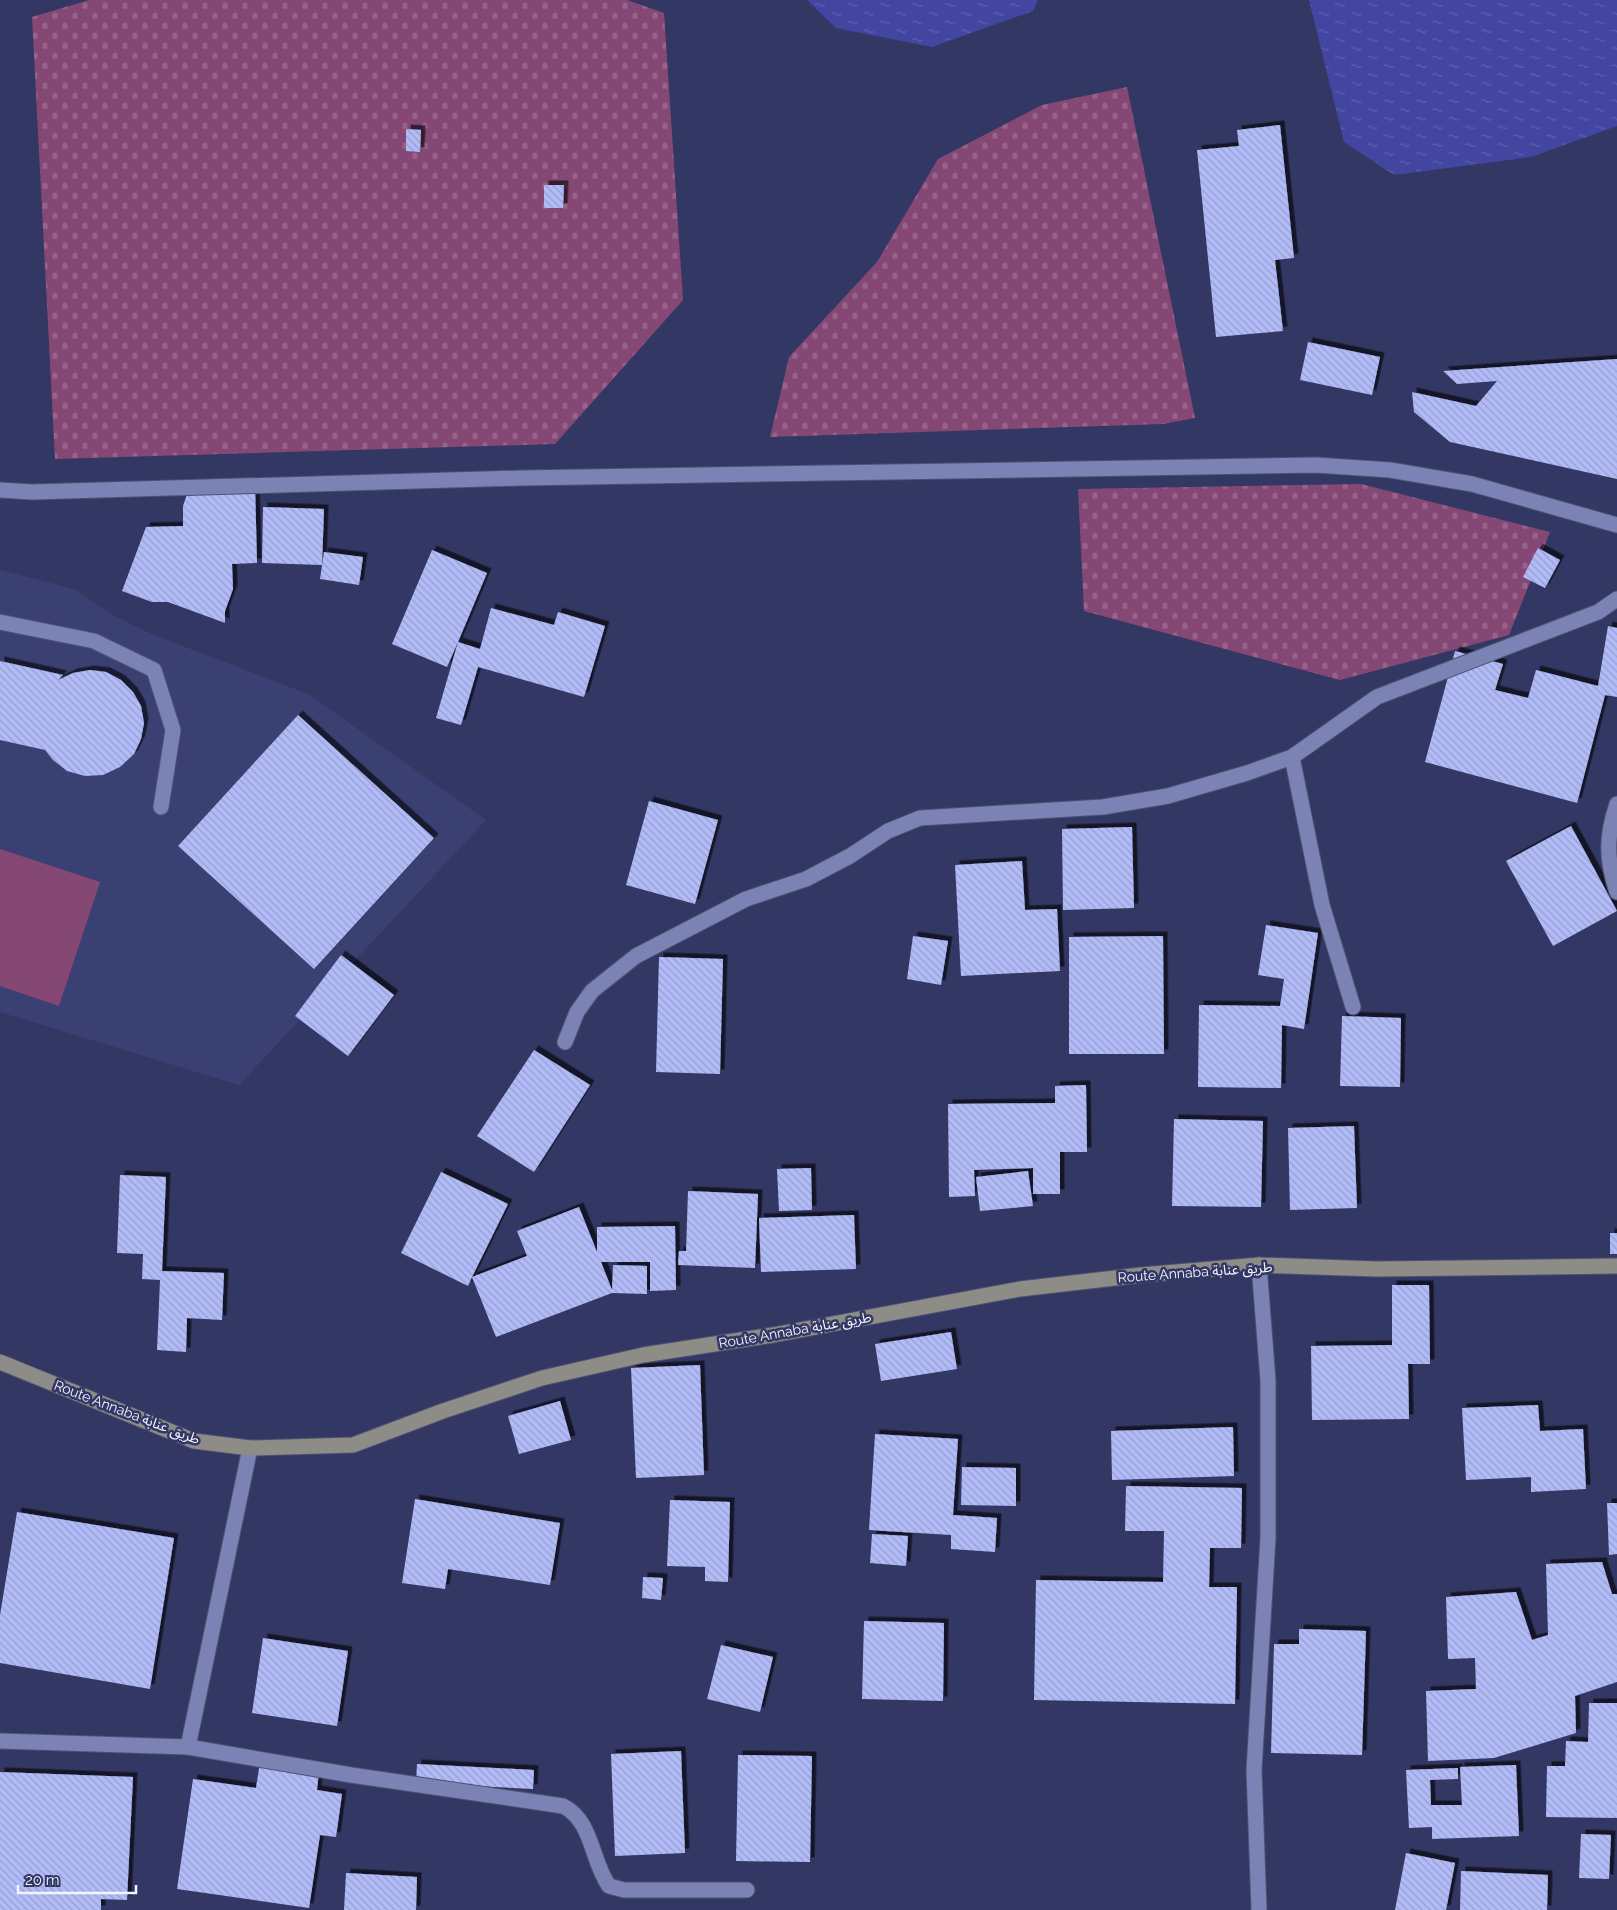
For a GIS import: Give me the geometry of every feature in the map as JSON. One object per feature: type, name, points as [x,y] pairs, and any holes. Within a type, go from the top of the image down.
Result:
[{"type":"main road","name":"Route Annaba طريق عنابة","points":[[0,1362],[194,1441],[250,1448],[353,1445],[443,1410],[542,1378],[643,1355],[773,1335],[1020,1289],[1140,1275],[1259,1265],[1377,1270],[1617,1266]]},
{"type":"street","points":[[0,490],[32,492],[522,478],[1316,465],[1390,470],[1472,484],[1617,525]]},
{"type":"street","points":[[565,1042],[577,1012],[592,991],[636,956],[746,899],[806,879],[850,856],[888,832],[920,818],[1113,806],[1168,796],[1292,757],[1377,697],[1598,612],[1617,600]]},
{"type":"street","points":[[0,622],[94,642],[154,670],[173,730],[161,807]]},
{"type":"street","points":[[1292,757],[1322,905],[1353,1007]]},
{"type":"street","points":[[1617,804],[1608,829],[1610,871],[1617,892]]},
{"type":"street","points":[[1259,1265],[1268,1380],[1268,1538],[1254,1770],[1259,1910]]},
{"type":"street","points":[[188,1747],[250,1448]]},
{"type":"street","points":[[0,1741],[188,1747],[351,1775],[563,1806],[575,1814],[582,1824],[604,1879],[609,1886],[624,1890],[747,1890]]},
{"type":"shaded area","points":[[0,570],[74,589],[114,616],[154,635],[308,694],[486,820],[239,1085],[0,1012]]},
{"type":"green space","points":[[89,0],[627,0],[664,13],[683,300],[555,444],[55,459],[32,17]]},
{"type":"green space","points":[[1127,87],[1195,418],[1163,424],[770,437],[789,357],[877,262],[938,159],[1042,105]]},
{"type":"green space","points":[[1361,484],[1550,532],[1509,635],[1340,680],[1084,611],[1078,489]]},
{"type":"green space","points":[[0,849],[100,882],[59,1006],[0,986]]},
{"type":"water","points":[[807,0],[1038,0],[1033,11],[932,47],[836,28]]},
{"type":"water","points":[[1309,0],[1617,0],[1617,126],[1531,157],[1394,175],[1344,142]]},
{"type":"building","points":[[1280,125],[1294,258],[1275,260],[1283,331],[1216,337],[1197,150],[1239,146],[1237,130]]},
{"type":"building","points":[[406,129],[421,130],[420,152],[406,151]]},
{"type":"building","points":[[544,185],[564,185],[563,208],[544,208]]},
{"type":"building","points":[[1308,342],[1380,357],[1372,395],[1300,380]]},
{"type":"building","points":[[1617,359],[1617,479],[1450,442],[1414,412],[1412,392],[1476,406],[1497,381],[1457,384],[1443,371]]},
{"type":"building","points":[[255,484],[257,563],[232,564],[233,589],[225,611],[225,623],[168,602],[152,602],[122,591],[146,527],[183,526],[183,506],[190,485]]},
{"type":"building","points":[[263,507],[324,509],[322,565],[262,563]]},
{"type":"building","points":[[1538,548],[1560,560],[1545,588],[1523,577]]},
{"type":"building","points":[[432,550],[487,573],[447,667],[392,644]]},
{"type":"building","points":[[324,552],[363,557],[359,585],[320,579]]},
{"type":"building","points":[[491,608],[554,625],[558,612],[605,626],[584,697],[478,667],[461,725],[436,718],[458,642],[480,649]]},
{"type":"building","points":[[1608,626],[1617,628],[1617,697],[1605,695],[1577,803],[1425,762],[1455,651],[1503,664],[1495,690],[1528,698],[1536,670],[1598,686]]},
{"type":"building","points":[[0,661],[63,675],[58,680],[73,673],[90,670],[106,672],[121,680],[133,692],[141,706],[144,723],[141,739],[134,754],[120,767],[103,775],[85,776],[67,771],[53,760],[45,750],[0,740]]},
{"type":"building","points":[[298,715],[434,838],[314,969],[178,846]]},
{"type":"building","points":[[649,801],[718,820],[695,904],[626,885]]},
{"type":"building","points":[[1571,826],[1617,911],[1553,946],[1506,861]]},
{"type":"building","points":[[1132,827],[1134,908],[1063,910],[1062,829]]},
{"type":"building","points":[[1022,861],[1025,910],[1057,909],[1060,971],[961,976],[955,865]]},
{"type":"building","points":[[1266,925],[1318,933],[1304,1029],[1282,1025],[1281,1088],[1198,1087],[1199,1005],[1280,1006],[1284,979],[1258,975]]},
{"type":"building","points":[[913,936],[948,941],[941,985],[907,979]]},
{"type":"building","points":[[1163,936],[1164,1054],[1069,1054],[1069,937]]},
{"type":"building","points":[[341,955],[394,995],[348,1056],[295,1016]]},
{"type":"building","points":[[659,957],[723,959],[720,1074],[656,1072]]},
{"type":"building","points":[[1342,1016],[1401,1018],[1400,1087],[1340,1086]]},
{"type":"building","points":[[534,1050],[590,1085],[534,1172],[477,1136]]},
{"type":"building","points":[[1086,1085],[1087,1152],[1060,1152],[1060,1194],[1033,1194],[1033,1168],[974,1170],[975,1196],[949,1197],[948,1104],[1055,1103],[1055,1086]]},
{"type":"building","points":[[1174,1119],[1263,1121],[1261,1207],[1172,1206]]},
{"type":"building","points":[[1354,1126],[1357,1208],[1290,1210],[1288,1128]]},
{"type":"building","points":[[811,1168],[812,1210],[779,1211],[777,1169]]},
{"type":"building","points":[[1028,1171],[1033,1206],[980,1211],[976,1177]]},
{"type":"building","points":[[441,1172],[508,1204],[468,1286],[401,1253]]},
{"type":"building","points":[[120,1175],[166,1177],[162,1271],[224,1273],[222,1320],[187,1318],[186,1352],[157,1350],[160,1280],[142,1279],[143,1254],[117,1253]]},
{"type":"building","points":[[688,1191],[758,1194],[755,1268],[678,1265],[679,1251],[686,1251]]},
{"type":"building","points":[[579,1207],[597,1252],[597,1227],[675,1226],[676,1290],[650,1291],[650,1262],[601,1262],[612,1290],[613,1265],[647,1266],[647,1294],[612,1293],[496,1337],[472,1277],[527,1256],[517,1231]]},
{"type":"building","points":[[854,1215],[856,1269],[761,1272],[759,1218]]},
{"type":"building","points":[[1610,1233],[1617,1233],[1617,1254],[1610,1254]]},
{"type":"building","points":[[1392,1285],[1429,1285],[1430,1364],[1408,1364],[1409,1419],[1312,1420],[1311,1346],[1392,1345]]},
{"type":"building","points":[[951,1332],[957,1369],[881,1381],[875,1344]]},
{"type":"building","points":[[700,1365],[704,1475],[636,1478],[631,1368]]},
{"type":"building","points":[[560,1401],[571,1440],[519,1454],[508,1416]]},
{"type":"building","points":[[1538,1405],[1540,1431],[1583,1429],[1586,1489],[1531,1492],[1531,1477],[1466,1480],[1462,1408]]},
{"type":"building","points":[[1233,1427],[1234,1476],[1112,1480],[1111,1431]]},
{"type":"building","points":[[875,1434],[958,1439],[953,1515],[997,1518],[995,1552],[951,1549],[951,1535],[869,1530]]},
{"type":"building","points":[[962,1467],[1016,1468],[1016,1506],[961,1505]]},
{"type":"building","points":[[1126,1486],[1242,1488],[1241,1548],[1210,1548],[1209,1587],[1237,1587],[1235,1704],[1034,1700],[1036,1580],[1163,1582],[1164,1531],[1125,1531]]},
{"type":"building","points":[[415,1499],[560,1523],[550,1585],[448,1569],[445,1589],[402,1583]]},
{"type":"building","points":[[670,1500],[730,1502],[728,1582],[705,1581],[705,1567],[667,1566]]},
{"type":"building","points":[[1607,1503],[1617,1503],[1617,1554],[1609,1555]]},
{"type":"building","points":[[17,1512],[174,1538],[150,1689],[0,1663],[0,1615]]},
{"type":"building","points":[[872,1534],[908,1536],[906,1566],[870,1563]]},
{"type":"building","points":[[1602,1562],[1612,1594],[1617,1594],[1617,1682],[1575,1696],[1576,1733],[1494,1758],[1428,1761],[1426,1691],[1476,1689],[1475,1658],[1448,1659],[1446,1597],[1516,1592],[1532,1640],[1548,1635],[1546,1564]]},
{"type":"building","points":[[643,1577],[663,1578],[661,1600],[642,1598]]},
{"type":"building","points":[[864,1621],[944,1623],[943,1701],[862,1699]]},
{"type":"building","points":[[1299,1629],[1366,1631],[1362,1755],[1271,1753],[1274,1644],[1299,1644]]},
{"type":"building","points":[[263,1638],[348,1651],[337,1726],[252,1713]]},
{"type":"building","points":[[721,1645],[773,1657],[760,1712],[707,1699]]},
{"type":"building","points":[[1589,1703],[1617,1703],[1617,1818],[1546,1817],[1547,1766],[1565,1766],[1566,1741],[1588,1742]]},
{"type":"building","points":[[681,1751],[685,1853],[615,1856],[611,1754]]},
{"type":"building","points":[[738,1755],[812,1756],[810,1862],[736,1861]]},
{"type":"building","points":[[260,1762],[319,1771],[317,1790],[342,1794],[336,1837],[320,1835],[309,1908],[177,1889],[193,1779],[256,1788]]},
{"type":"building","points":[[417,1764],[534,1770],[533,1789],[416,1783]]},
{"type":"building","points":[[1516,1765],[1519,1836],[1432,1839],[1432,1827],[1409,1828],[1406,1770],[1458,1768],[1458,1779],[1430,1780],[1431,1805],[1462,1805],[1460,1767]]},
{"type":"building","points":[[0,1772],[133,1777],[127,1900],[101,1899],[101,1910],[0,1910]]},
{"type":"building","points":[[1581,1834],[1611,1835],[1609,1879],[1579,1878]]},
{"type":"building","points":[[1406,1853],[1455,1863],[1446,1910],[1395,1910]]},
{"type":"building","points":[[1461,1871],[1548,1875],[1547,1910],[1460,1910]]},
{"type":"building","points":[[346,1873],[417,1877],[416,1910],[344,1910]]}]
